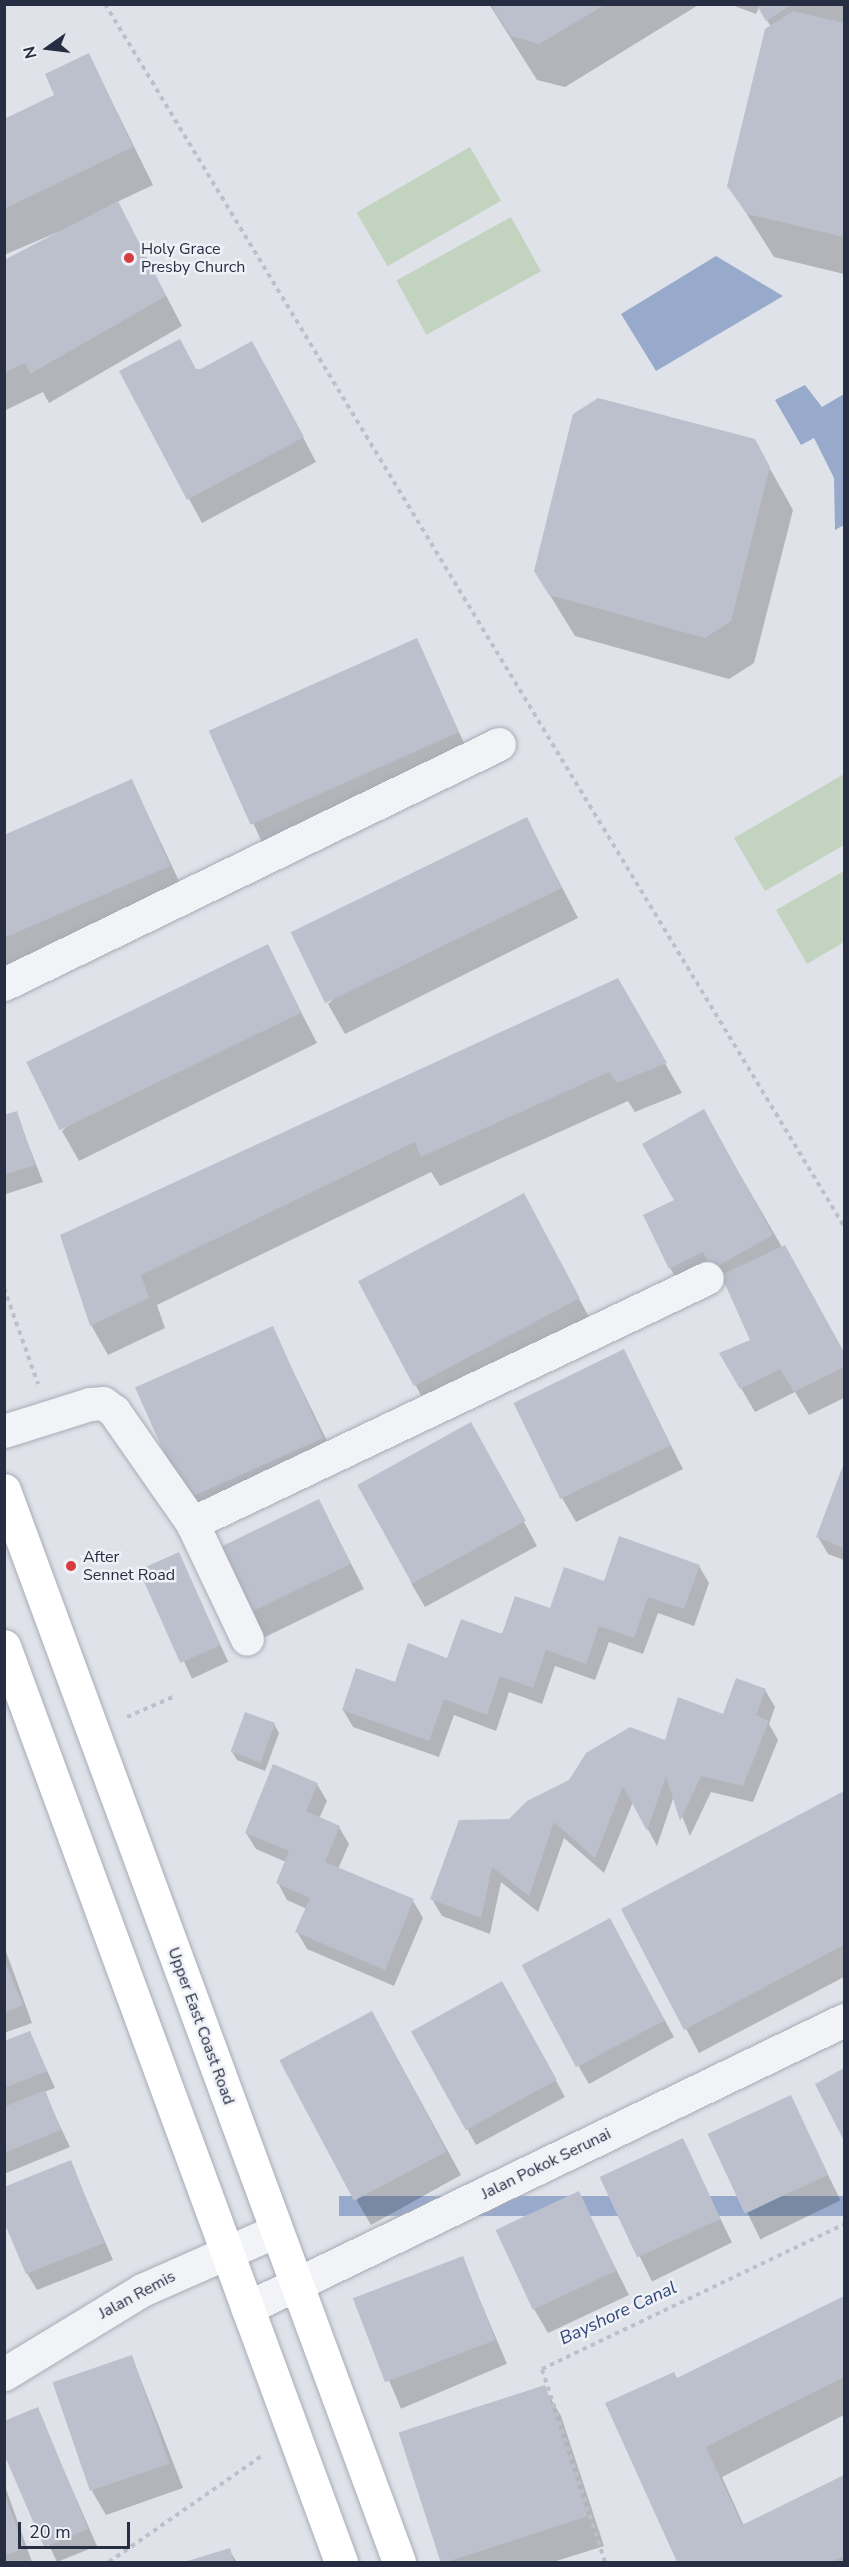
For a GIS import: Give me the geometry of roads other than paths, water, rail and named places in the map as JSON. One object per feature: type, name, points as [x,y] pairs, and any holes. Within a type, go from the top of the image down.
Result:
[{"type":"main road","name":"Upper East Coast Road","points":[[4,1490],[399,2562]]},
{"type":"main road","points":[[4,1646],[341,2562]]},
{"type":"street","points":[[4,984],[499,744]]},
{"type":"street","points":[[192,1523],[707,1278]]},
{"type":"street","points":[[4,1431],[90,1404],[114,1411],[192,1523],[247,1639]]},
{"type":"street","name":"Jalan Pokok Serunai","points":[[247,2308],[844,2020]]},
{"type":"street","name":"Jalan Remis","points":[[4,2374],[142,2290],[225,2250],[276,2231]]},
{"type":"water","points":[[716,256],[783,296],[656,371],[621,314]]},
{"type":"water","points":[[805,385],[822,407],[844,394],[844,525],[835,530],[834,478],[814,438],[801,445],[775,400]]},
{"type":"water","points":[[339,2196],[844,2196],[844,2216],[339,2216]]},
{"type":"place","name":"Holy Grace Presby Church","points":[[129,258]]},
{"type":"place","name":"After Sennet Road","points":[[71,1566]]},
{"type":"water label","name":"Bayshore Canal","points":[[618,2313]]}]
